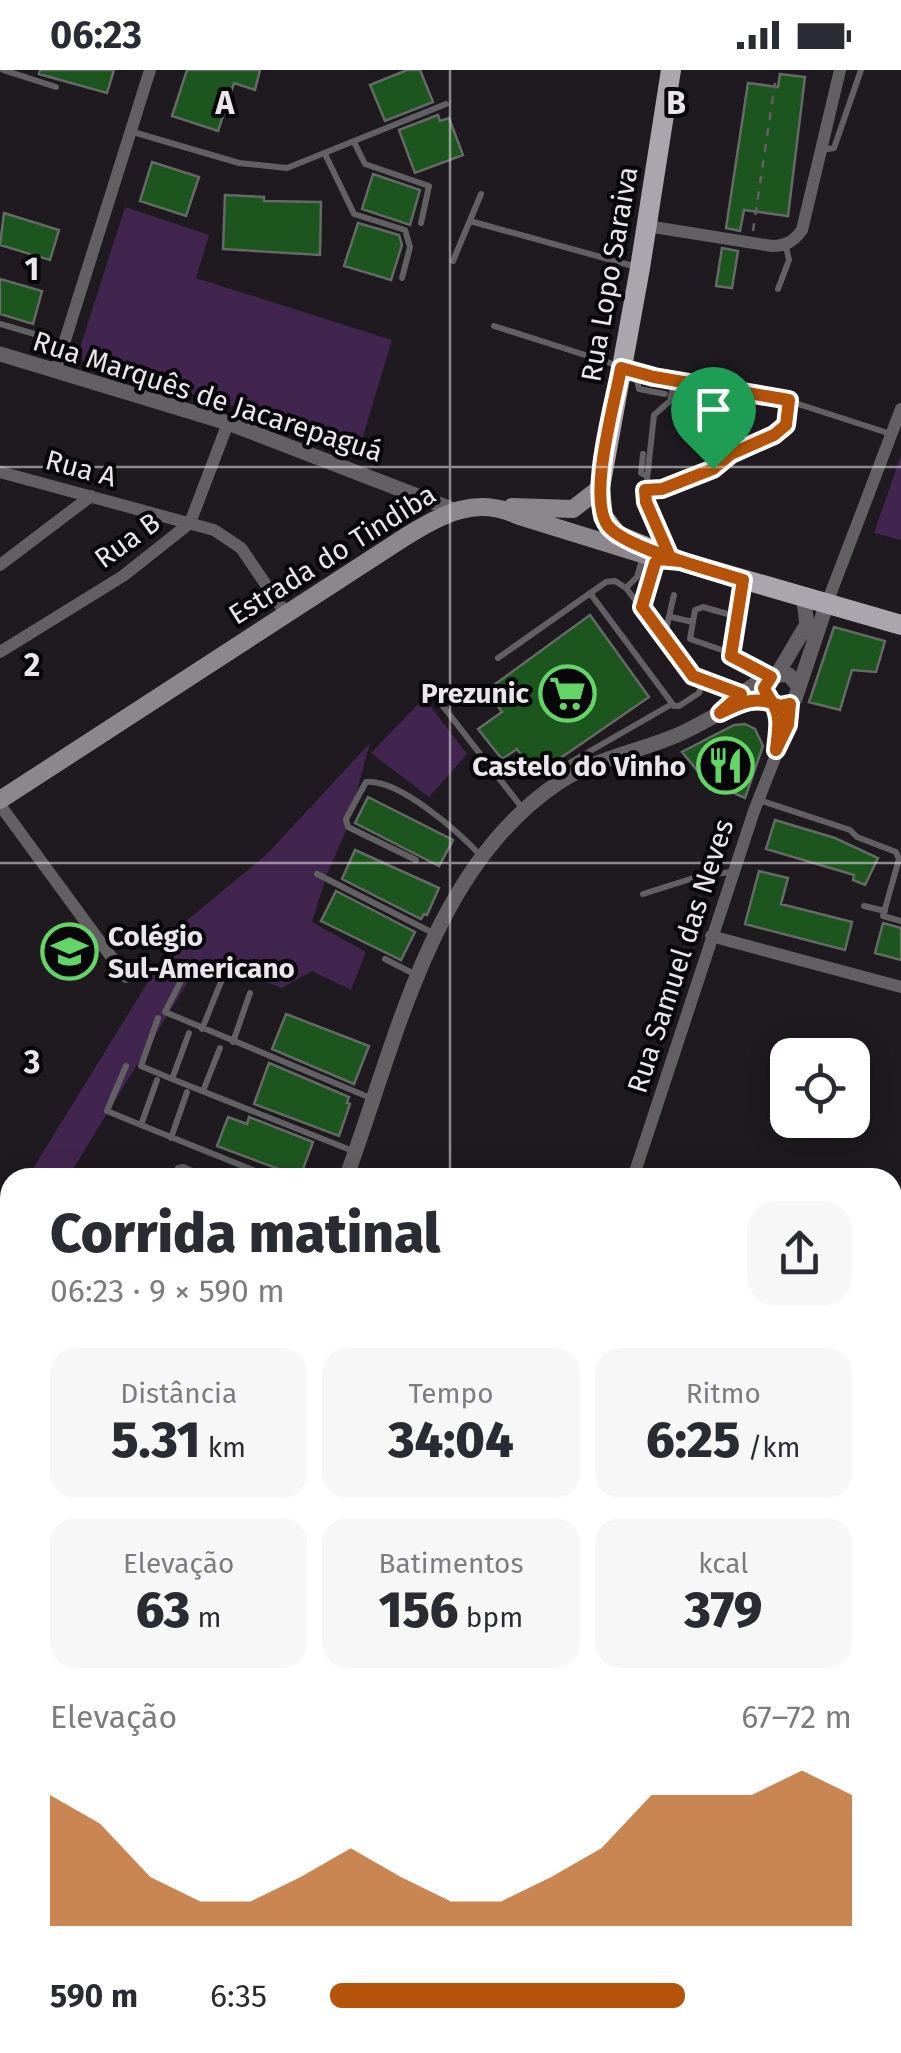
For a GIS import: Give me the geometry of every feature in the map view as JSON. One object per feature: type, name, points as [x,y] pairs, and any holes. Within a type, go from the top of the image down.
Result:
[{"type":"main road","name":"Rua Lopo Saraiva","points":[[663,558],[609,527],[603,517],[600,488],[628,370],[671,70]]},
{"type":"main road","points":[[502,507],[573,509],[600,488]]},
{"type":"main road","name":"Estrada do Tindiba","points":[[0,803],[286,614],[454,510],[469,506],[502,507],[519,516],[901,625]]},
{"type":"street","points":[[56,370],[150,70]]},
{"type":"street","points":[[648,226],[786,245],[802,230],[840,70]]},
{"type":"street","name":"Rua Marquês de Jacarepaguá","points":[[0,354],[228,423],[454,510]]},
{"type":"street","points":[[350,1168],[436,934],[480,856],[524,810],[560,782],[587,768],[675,737],[750,700],[777,703],[798,693],[827,602],[901,409]]},
{"type":"street","name":"Rua B","points":[[0,652],[123,576],[190,524],[228,423]]},
{"type":"street","name":"Rua A","points":[[0,472],[214,530],[241,548],[286,614]]},
{"type":"street","points":[[0,565],[91,496]]},
{"type":"street","points":[[777,703],[764,688],[808,624],[804,596]]},
{"type":"street","points":[[720,713],[741,694],[773,676],[788,675],[798,686]]},
{"type":"street","name":"Rua Samuel das Neves","points":[[635,1168],[733,872],[788,725],[777,703]]},
{"type":"street","points":[[0,803],[126,977]]},
{"type":"street","points":[[712,936],[901,987]]},
{"type":"lane","points":[[3,70],[56,87]]},
{"type":"lane","points":[[821,150],[834,148],[861,70]]},
{"type":"lane","points":[[132,132],[238,163],[271,168],[302,164],[446,104]]},
{"type":"lane","points":[[354,142],[366,164],[430,186],[421,223]]},
{"type":"lane","points":[[326,154],[354,214],[407,233],[410,247],[402,278]]},
{"type":"lane","points":[[453,261],[481,194]]},
{"type":"lane","points":[[470,221],[640,268]]},
{"type":"lane","points":[[778,289],[788,260],[786,245]]},
{"type":"lane","points":[[0,324],[38,336]]},
{"type":"lane","points":[[494,326],[628,370],[789,400],[892,434]]},
{"type":"lane","points":[[628,370],[640,390],[665,394]]},
{"type":"lane","points":[[663,558],[645,490],[654,415],[670,401],[675,380]]},
{"type":"lane","points":[[645,490],[662,489],[713,469],[731,454],[774,435],[786,425],[789,400]]},
{"type":"lane","points":[[643,454],[641,473],[647,476]]},
{"type":"lane","points":[[626,588],[663,558]]},
{"type":"lane","points":[[642,607],[652,566],[663,558]]},
{"type":"lane","points":[[743,580],[731,656],[773,676]]},
{"type":"lane","points":[[498,658],[590,593],[610,581],[622,583],[701,687],[699,693],[679,706],[672,704],[590,593]]},
{"type":"lane","points":[[664,638],[674,595]]},
{"type":"lane","points":[[722,650],[690,639],[693,622],[699,608],[731,615]]},
{"type":"lane","points":[[670,618],[693,622]]},
{"type":"lane","points":[[693,676],[741,694]]},
{"type":"lane","points":[[570,762],[672,704]]},
{"type":"lane","points":[[442,705],[524,810]]},
{"type":"lane","points":[[416,860],[348,826],[346,819],[366,782],[376,781],[428,808],[480,856]]},
{"type":"lane","points":[[758,800],[850,830],[857,837],[896,852],[899,860],[883,916],[901,922]]},
{"type":"lane","points":[[643,894],[703,875],[733,872]]},
{"type":"lane","points":[[317,874],[436,934]]},
{"type":"lane","points":[[864,906],[884,911]]},
{"type":"lane","points":[[386,959],[420,974]]},
{"type":"lane","points":[[401,960],[420,974]]},
{"type":"lane","points":[[187,969],[165,1012],[374,1100]]},
{"type":"lane","points":[[202,1029],[221,982]]},
{"type":"lane","points":[[233,1042],[250,993]]},
{"type":"lane","points":[[158,1018],[141,1066],[356,1152]]},
{"type":"lane","points":[[172,1078],[189,1033]]},
{"type":"lane","points":[[203,1091],[220,1048]]},
{"type":"lane","points":[[126,1066],[107,1111],[248,1168]]},
{"type":"lane","points":[[140,1125],[157,1080]]},
{"type":"lane","points":[[171,1138],[187,1092]]},
{"type":"path","points":[[752,242],[775,82]]},
{"type":"shaded area","points":[[125,207],[209,235],[196,278],[392,340],[361,443],[83,362],[80,348]]},
{"type":"shaded area","points":[[901,455],[901,540],[874,533]]},
{"type":"shaded area","points":[[424,698],[467,754],[429,797],[371,753]]},
{"type":"shaded area","points":[[370,743],[346,831],[312,922],[366,952],[351,990],[312,971],[282,988],[202,959],[74,1168],[33,1168],[185,922],[266,855]]},
{"type":"building","points":[[40,70],[114,70],[107,93],[39,74]]},
{"type":"building","points":[[187,70],[260,70],[255,90],[234,83],[218,131],[172,116]]},
{"type":"building","points":[[407,70],[420,70],[433,102],[385,121],[370,85]]},
{"type":"building","points":[[780,74],[805,77],[788,216],[744,210],[740,231],[726,228],[748,83],[778,87]]},
{"type":"building","points":[[438,115],[440,121],[449,118],[463,155],[415,173],[399,130]]},
{"type":"building","points":[[152,162],[199,177],[186,216],[140,201]]},
{"type":"building","points":[[373,174],[420,190],[410,225],[362,209]]},
{"type":"building","points":[[225,195],[264,197],[264,201],[321,202],[320,255],[223,249]]},
{"type":"building","points":[[4,213],[59,230],[50,260],[0,245]]},
{"type":"building","points":[[358,223],[399,235],[402,245],[391,280],[344,266]]},
{"type":"building","points":[[722,248],[738,251],[732,288],[716,286]]},
{"type":"building","points":[[0,279],[42,291],[33,324],[0,314]]},
{"type":"building","name":"Prezunic","points":[[590,615],[649,697],[536,775],[517,749],[502,759],[478,729],[502,712],[487,690]]},
{"type":"building","points":[[834,627],[885,641],[876,672],[852,670],[840,710],[809,702]]},
{"type":"building","name":"Castelo do Vinho","points":[[745,724],[755,729],[763,746],[745,798],[705,780],[682,752],[734,725]]},
{"type":"building","points":[[368,797],[453,840],[439,866],[355,823]]},
{"type":"building","points":[[775,820],[835,838],[878,858],[865,885],[853,880],[854,875],[766,849]]},
{"type":"building","points":[[355,850],[439,888],[427,915],[421,919],[342,879]]},
{"type":"building","points":[[759,871],[788,878],[781,904],[852,922],[845,950],[745,924]]},
{"type":"building","points":[[336,891],[415,932],[401,960],[321,921]]},
{"type":"building","points":[[883,923],[901,928],[901,960],[875,953]]},
{"type":"building","points":[[286,1014],[369,1046],[354,1084],[272,1049]]},
{"type":"building","points":[[269,1063],[349,1097],[339,1136],[254,1104]]},
{"type":"building","points":[[228,1117],[247,1124],[249,1117],[313,1142],[303,1168],[276,1168],[217,1146]]},
{"type":"place","name":"Prezunic","points":[[568,693]]},
{"type":"place","name":"Castelo do Vinho","points":[[725,766]]},
{"type":"place","name":"Colégio Sul-Americano","points":[[69,952]]},
{"type":"route","points":[[713,469],[662,489],[645,490],[646,502],[660,534],[670,557],[680,561],[659,559],[652,566],[642,607],[693,676],[741,694],[720,713],[750,700],[768,699],[780,706],[790,704],[788,725],[776,750],[778,716],[774,705],[768,699],[765,694],[764,688],[771,677],[736,661],[730,652],[743,580],[680,561],[663,554],[617,534],[603,517],[600,488],[621,368],[789,400],[786,425],[774,435],[731,454],[713,469]]}]
